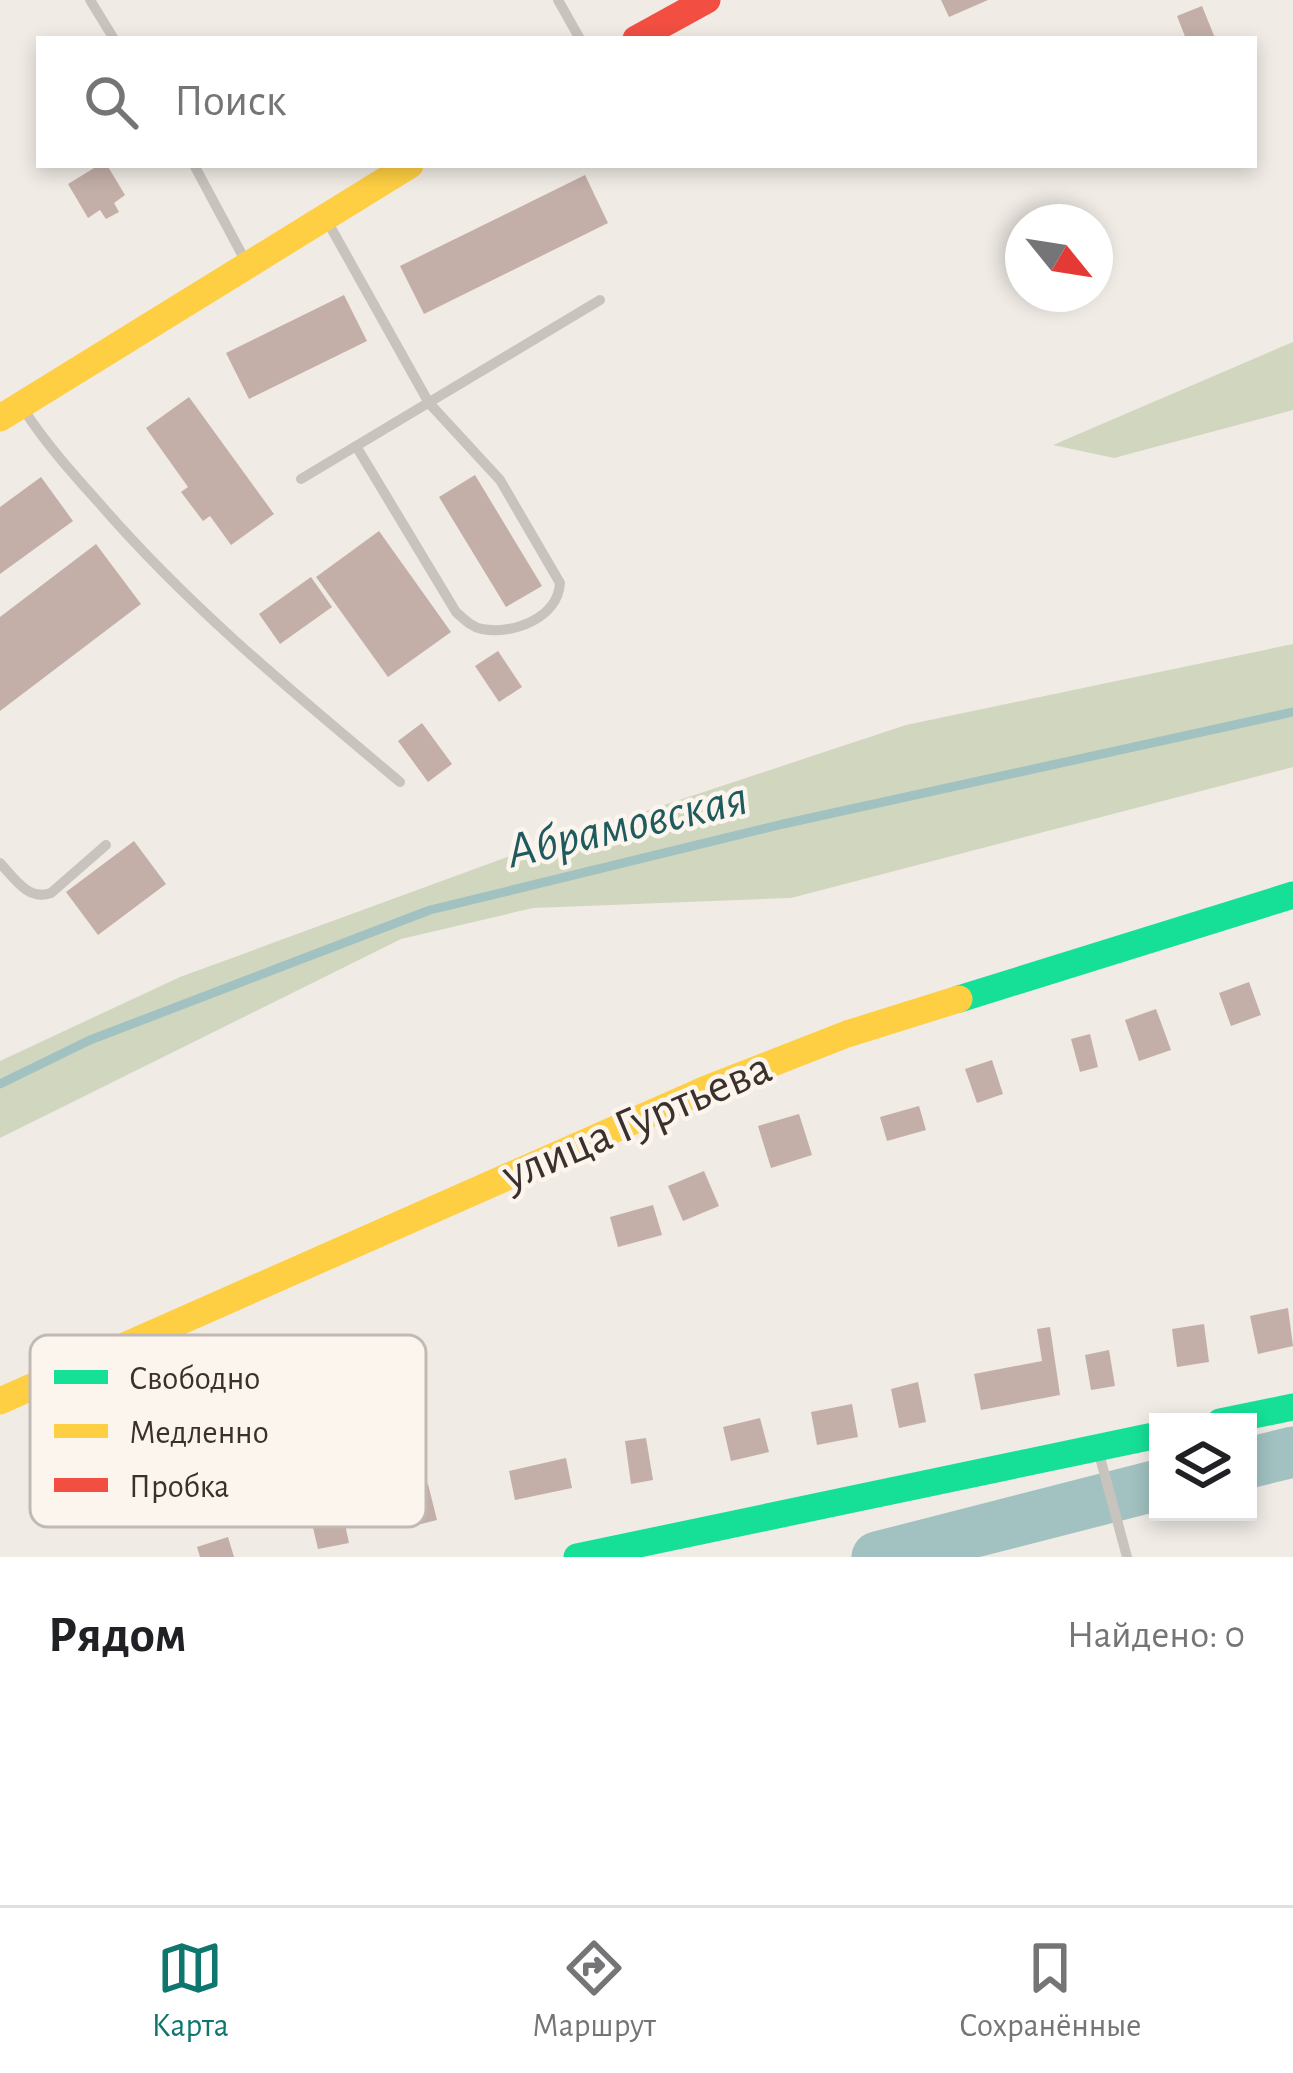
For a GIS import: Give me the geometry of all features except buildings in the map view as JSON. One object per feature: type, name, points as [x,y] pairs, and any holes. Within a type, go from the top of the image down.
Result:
[{"type":"street","points":[[641,36],[707,0]]},
{"type":"street","points":[[10,411],[405,168]]},
{"type":"street","name":"улица Гуртьева","points":[[149,1335],[807,1049],[1293,895]]},
{"type":"street","name":"улица Гуртьева","points":[[0,1401],[30,1388]]},
{"type":"street","points":[[1257,1414],[1293,1407]]},
{"type":"street","points":[[577,1557],[1149,1437]]},
{"type":"lane","points":[[90,0],[113,36]]},
{"type":"lane","points":[[558,0],[578,36]]},
{"type":"lane","points":[[196,168],[246,263]]},
{"type":"lane","points":[[325,216],[429,403],[500,480],[560,584],[560,597],[549,612],[505,628],[470,624],[457,612],[356,446]]},
{"type":"lane","points":[[301,478],[600,300]]},
{"type":"lane","points":[[10,411],[45,442],[172,584],[400,782]]},
{"type":"lane","points":[[0,863],[29,894],[40,897],[51,893],[106,845]]},
{"type":"lane","points":[[1097,1447],[1127,1557]]},
{"type":"green space","points":[[1293,342],[1293,410],[1114,458],[1053,445]]},
{"type":"green space","points":[[1293,644],[1293,767],[791,898],[533,908],[401,939],[0,1138],[0,1061],[180,977],[510,856],[906,725]]},
{"type":"waterway","name":"Абрамовская","points":[[0,1084],[90,1040],[430,910],[783,824],[1293,712]]},
{"type":"waterway","points":[[1257,1461],[1293,1452]]},
{"type":"waterway","points":[[877,1557],[1149,1487]]},
{"type":"traffic: fast","points":[[959,999],[1293,895]]},
{"type":"traffic: fast","points":[[1257,1414],[1293,1407]]},
{"type":"traffic: fast","points":[[577,1557],[1149,1437]]},
{"type":"traffic: slow","points":[[0,418],[405,168]]},
{"type":"traffic: slow","points":[[149,1335],[706,1089],[847,1034],[959,999]]},
{"type":"traffic: slow","points":[[0,1401],[30,1388]]},
{"type":"traffic: jam","points":[[641,36],[707,0]]}]
